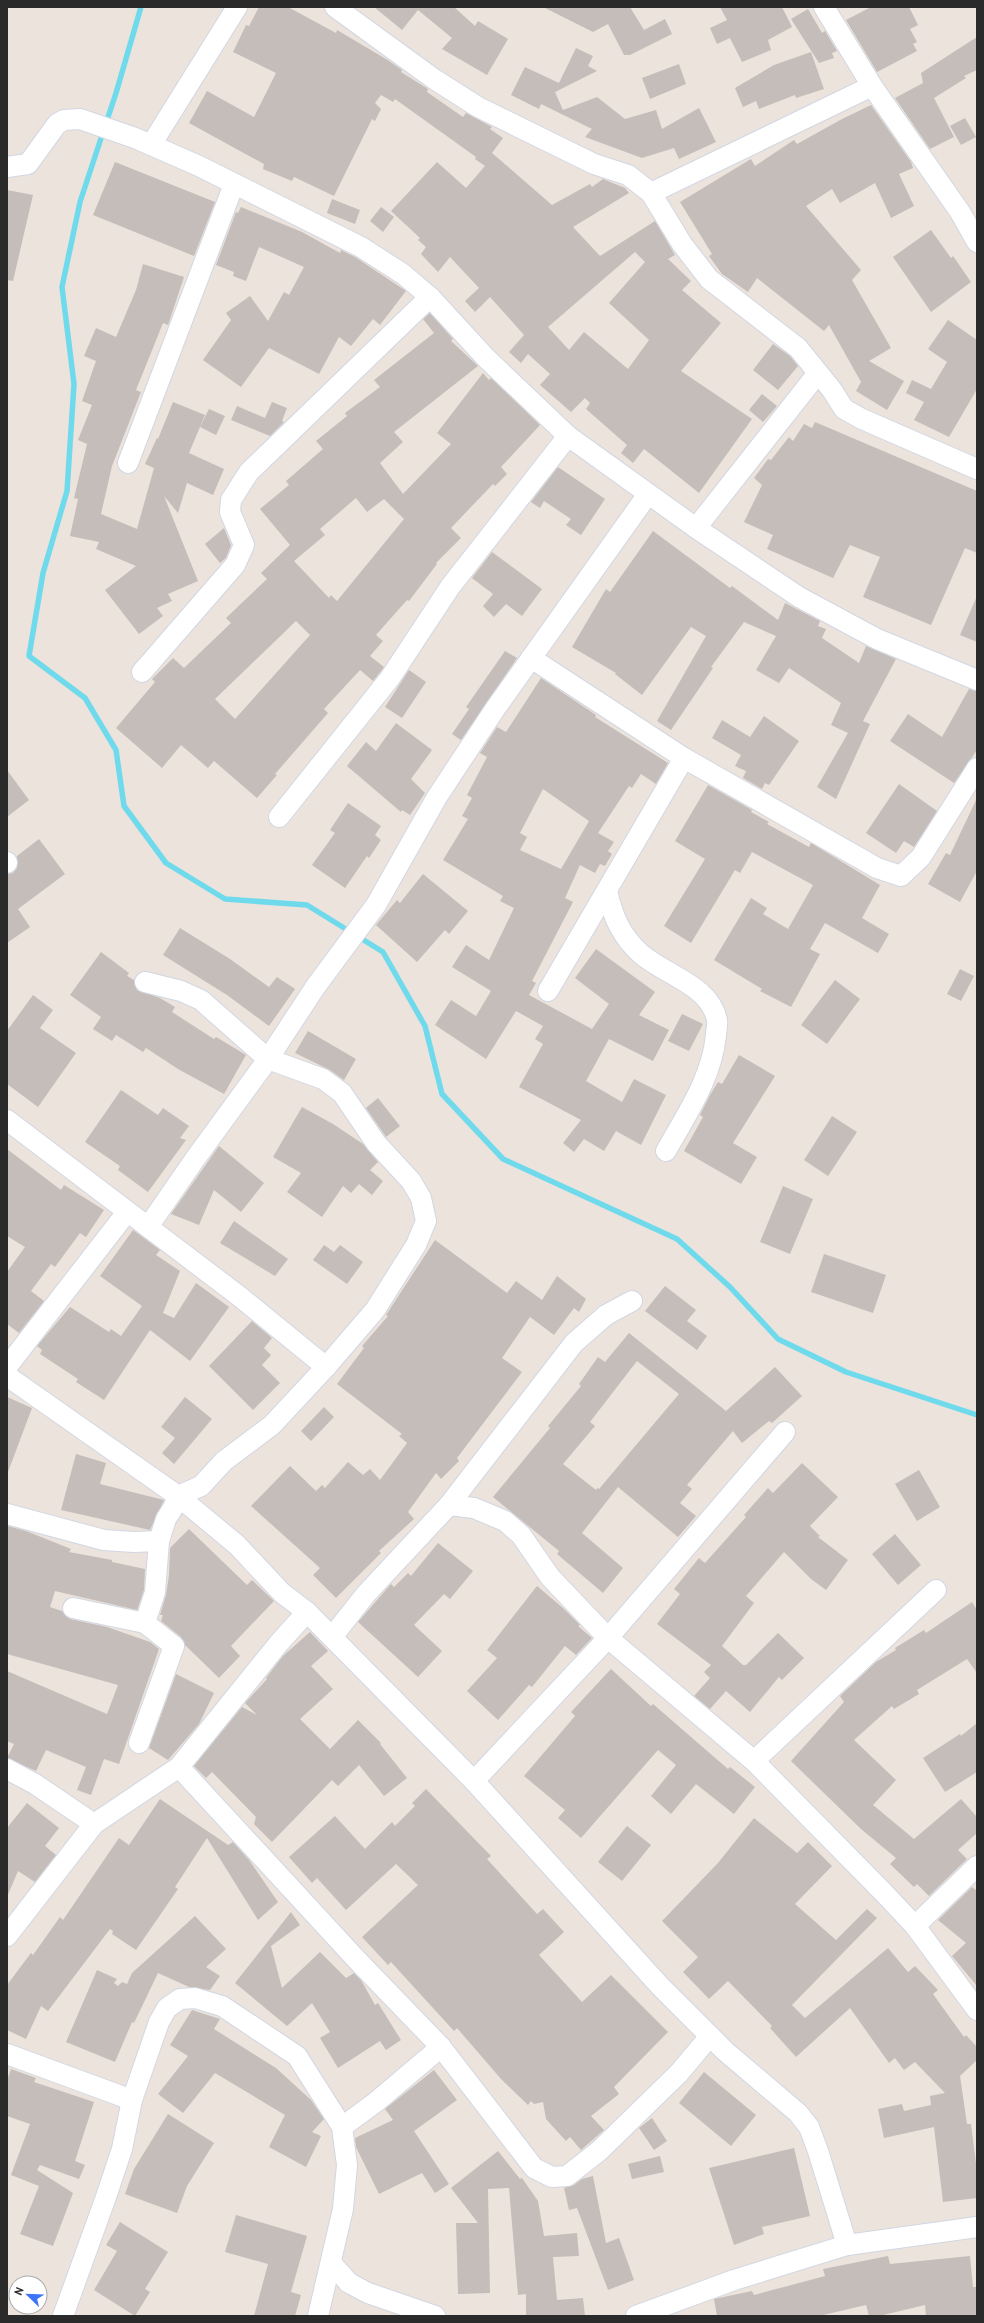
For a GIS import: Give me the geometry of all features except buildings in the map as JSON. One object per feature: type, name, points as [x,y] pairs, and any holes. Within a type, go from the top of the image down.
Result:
[{"type":"street","points":[[143,142],[237,7]]},
{"type":"street","points":[[335,7],[434,80],[478,107],[594,164],[628,175],[650,193],[682,244],[709,279],[798,348],[844,409],[974,463]]},
{"type":"street","points":[[824,7],[872,86],[960,212],[977,242]]},
{"type":"street","points":[[650,193],[872,86]]},
{"type":"street","points":[[7,167],[28,164],[57,124],[64,120],[80,119],[143,142],[199,166],[361,247],[403,274],[430,297],[486,358],[568,436],[696,528],[799,597],[877,639],[977,680]]},
{"type":"street","points":[[128,463],[234,184]]},
{"type":"street","points":[[142,672],[235,565],[244,545],[230,512],[232,500],[249,472],[430,297]]},
{"type":"street","points":[[696,528],[818,373]]},
{"type":"street","points":[[279,817],[390,678],[450,587],[568,436]]},
{"type":"street","points":[[148,1227],[195,1158],[268,1060],[316,986],[376,905],[437,797],[531,658],[648,494]]},
{"type":"street","points":[[531,658],[684,758],[877,868],[901,876],[921,857],[977,768]]},
{"type":"street","points":[[548,991],[684,758]]},
{"type":"street","points":[[607,891],[613,916],[625,936],[642,954],[707,999],[717,1021],[714,1051],[705,1078],[666,1151]]},
{"type":"street","points":[[145,982],[181,991],[201,1000],[268,1060],[323,1079],[342,1093],[376,1143],[410,1181],[421,1198],[425,1210],[426,1220],[423,1231],[389,1290],[375,1310],[326,1368],[272,1425],[224,1461],[201,1486],[178,1496],[174,1508],[166,1519],[159,1541],[155,1592],[145,1623]]},
{"type":"street","points":[[7,1120],[126,1212],[239,1296],[326,1368]]},
{"type":"street","points":[[7,1367],[126,1212]]},
{"type":"street","points":[[332,1637],[366,1594],[448,1505],[574,1343],[606,1315],[632,1301]]},
{"type":"street","points":[[7,1376],[178,1496],[236,1545],[282,1593],[307,1612],[474,1782],[614,1937],[710,2036],[798,2113],[809,2127],[847,2245]]},
{"type":"street","points":[[474,1782],[608,1638],[785,1432]]},
{"type":"street","points":[[448,1505],[474,1508],[505,1520],[521,1535],[554,1582],[608,1638],[754,1761],[915,1926],[977,2010]]},
{"type":"street","points":[[7,1514],[104,1540],[134,1542],[159,1541]]},
{"type":"street","points":[[754,1761],[936,1590]]},
{"type":"street","points":[[73,1608],[145,1623],[174,1646],[139,1743]]},
{"type":"street","points":[[7,1936],[94,1824],[179,1767],[279,1643],[307,1612]]},
{"type":"street","points":[[179,1767],[357,1960],[441,2047],[534,2168],[552,2177],[567,2176],[599,2152],[678,2073],[710,2036]]},
{"type":"street","points":[[7,1769],[35,1784],[94,1824]]},
{"type":"street","points":[[915,1926],[977,1866]]},
{"type":"street","points":[[62,2316],[122,2149],[132,2100],[159,2022],[167,2008],[180,1999],[195,1998],[222,2006],[297,2056],[342,2127],[347,2165],[343,2209],[332,2264],[318,2316]]},
{"type":"street","points":[[342,2127],[376,2102],[441,2047]]},
{"type":"street","points":[[7,2054],[132,2100]]},
{"type":"street","points":[[636,2316],[734,2280],[847,2245],[977,2227]]},
{"type":"street","points":[[332,2264],[349,2283],[368,2293],[435,2316]]},
{"type":"waterway","points":[[141,7],[116,93],[80,202],[62,287],[74,384],[67,491],[43,573],[29,656],[85,698],[116,750],[124,806],[166,863],[225,899],[307,905],[383,952],[425,1026],[442,1094],[503,1159],[677,1239],[730,1287],[778,1339],[846,1372],[977,1415]]}]
